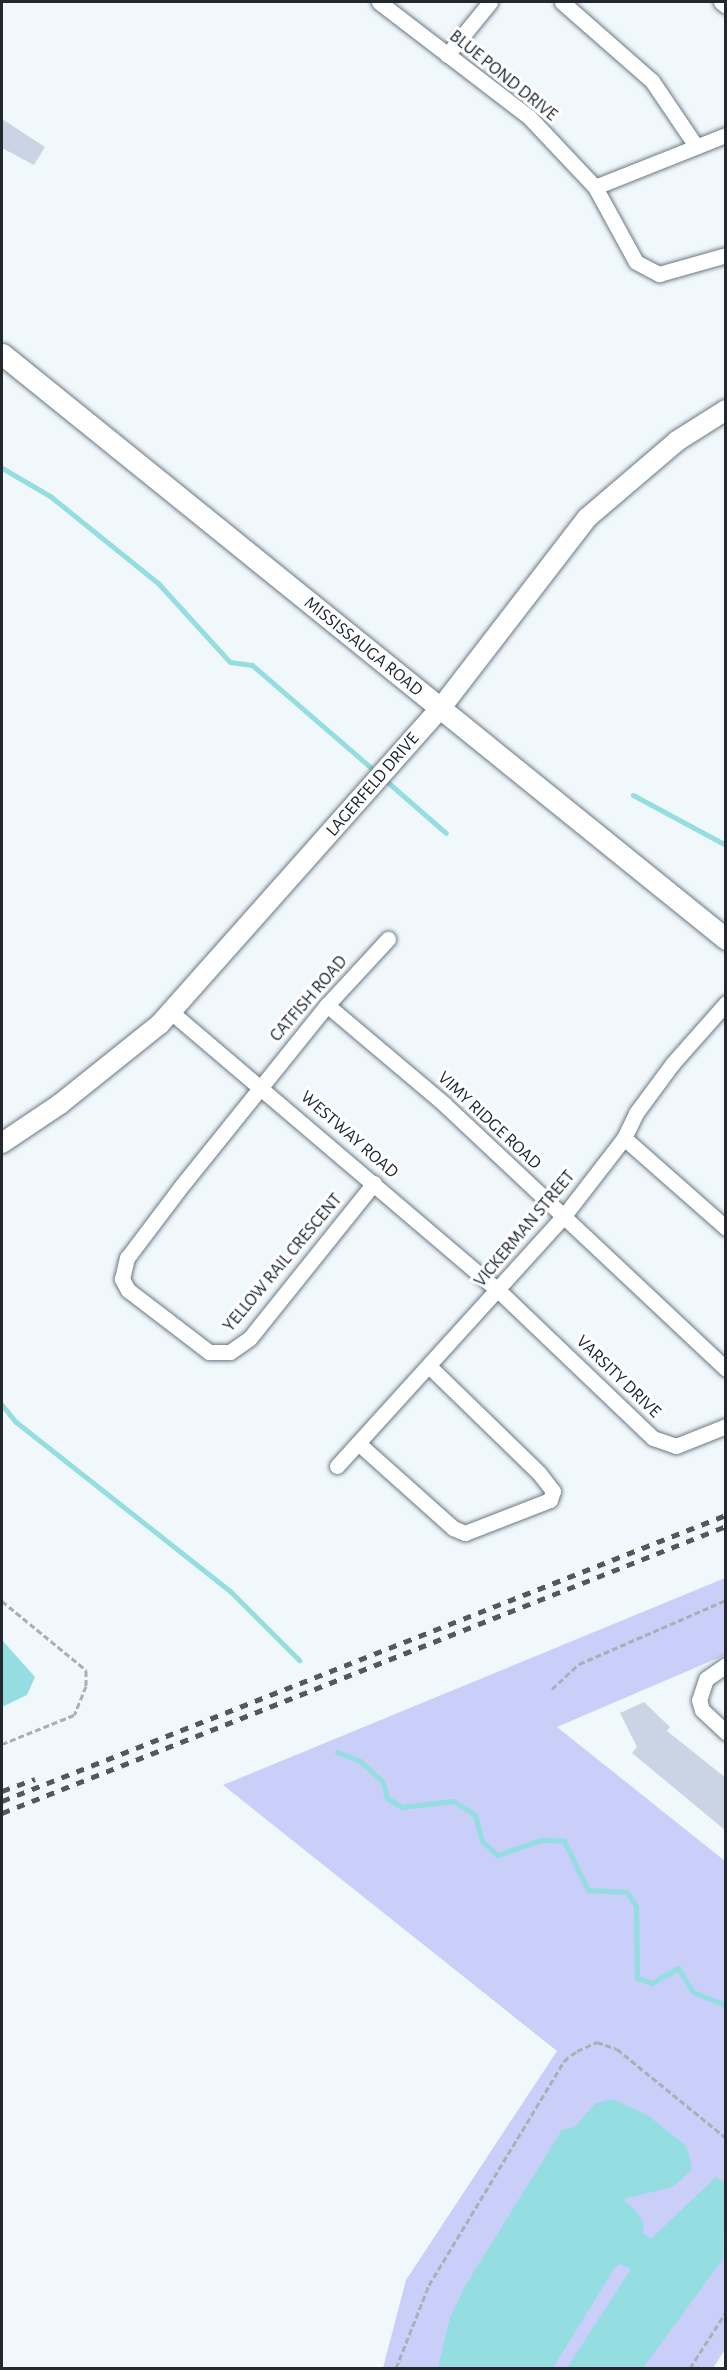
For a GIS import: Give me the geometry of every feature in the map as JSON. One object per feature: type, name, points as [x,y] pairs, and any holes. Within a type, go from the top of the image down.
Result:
[{"type":"main road","name":"MISSISSAUGA ROAD","points":[[2,354],[726,939]]},
{"type":"street","name":"BLUE POND DRIVE","points":[[379,2],[530,118],[596,187],[636,262],[659,274],[680,272],[726,255]]},
{"type":"street","points":[[447,55],[490,2]]},
{"type":"street","points":[[562,2],[652,81],[696,146]]},
{"type":"street","points":[[721,2],[726,6]]},
{"type":"street","points":[[596,187],[726,135]]},
{"type":"street","name":"LAGERFELD DRIVE","points":[[2,1143],[60,1104],[171,1012],[440,709],[587,518],[677,441],[726,410]]},
{"type":"street","name":"CATFISH ROAD","points":[[262,1086],[327,1005],[388,939]]},
{"type":"street","name":"VICKERMAN STREET","points":[[337,1466],[499,1291],[563,1217],[624,1138],[636,1113],[726,1003]]},
{"type":"street","name":"VIMY RIDGE ROAD","points":[[327,1005],[444,1104],[726,1369]]},
{"type":"street","name":"WESTWAY ROAD","points":[[171,1012],[262,1086],[499,1291]]},
{"type":"street","name":"YELLOW RAIL CRESCENT","points":[[262,1086],[127,1258],[122,1279],[128,1290],[209,1352],[239,1348],[374,1183]]},
{"type":"street","points":[[624,1138],[726,1228]]},
{"type":"street","name":"VARSITY DRIVE","points":[[499,1291],[662,1444],[676,1446],[726,1426]]},
{"type":"street","points":[[358,1443],[458,1531],[481,1530],[550,1500],[554,1491],[539,1473],[429,1366]]},
{"type":"street","points":[[726,1665],[706,1679],[699,1700],[702,1710],[726,1732]]},
{"type":"path","points":[[552,1689],[579,1664],[726,1600]]},
{"type":"path","points":[[2,1601],[86,1670],[86,1686],[74,1715],[2,1744]]},
{"type":"path","points":[[396,2368],[429,2285],[564,2061],[577,2051],[597,2043],[617,2049],[726,2138]]},
{"type":"path","points":[[690,2368],[726,2312]]},
{"type":"shaded area","points":[[725,1578],[725,1655],[557,1727],[725,1861],[726,2348],[713,2368],[383,2368],[406,2280],[557,2051],[223,1785]]},
{"type":"shaded area","points":[[2,1640],[35,1677],[27,1695],[2,1707]]},
{"type":"shaded area","points":[[613,2099],[647,2115],[686,2146],[690,2158],[692,2169],[673,2187],[623,2199],[636,2211],[644,2224],[643,2233],[651,2239],[716,2177],[725,2183],[723,2259],[643,2368],[567,2368],[631,2269],[621,2264],[615,2267],[553,2368],[438,2368],[450,2318],[465,2286],[562,2130],[574,2127],[596,2103]]},
{"type":"building","points":[[2,119],[45,147],[34,165],[2,148]]},
{"type":"building","points":[[644,1702],[670,1727],[667,1731],[726,1778],[726,1831],[632,1753],[637,1747],[620,1713]]},
{"type":"waterway","points":[[2,468],[50,496],[158,583],[230,662],[252,665],[377,773]]},
{"type":"waterway","points":[[384,779],[446,833]]},
{"type":"waterway","points":[[633,795],[726,845]]},
{"type":"waterway","points":[[2,1405],[16,1422],[230,1591],[299,1660]]},
{"type":"waterway","points":[[337,1752],[360,1761],[383,1782],[387,1798],[402,1807],[453,1801],[475,1815],[482,1841],[497,1855],[541,1840],[564,1841],[588,1890],[627,1892],[636,1906],[637,1978],[652,1983],[678,1968],[693,1992],[726,2005]]},
{"type":"railway","points":[[2,1801],[726,1515]]},
{"type":"railway","points":[[2,1813],[726,1526]]},
{"type":"railway","points":[[2,1791],[35,1779]]}]
